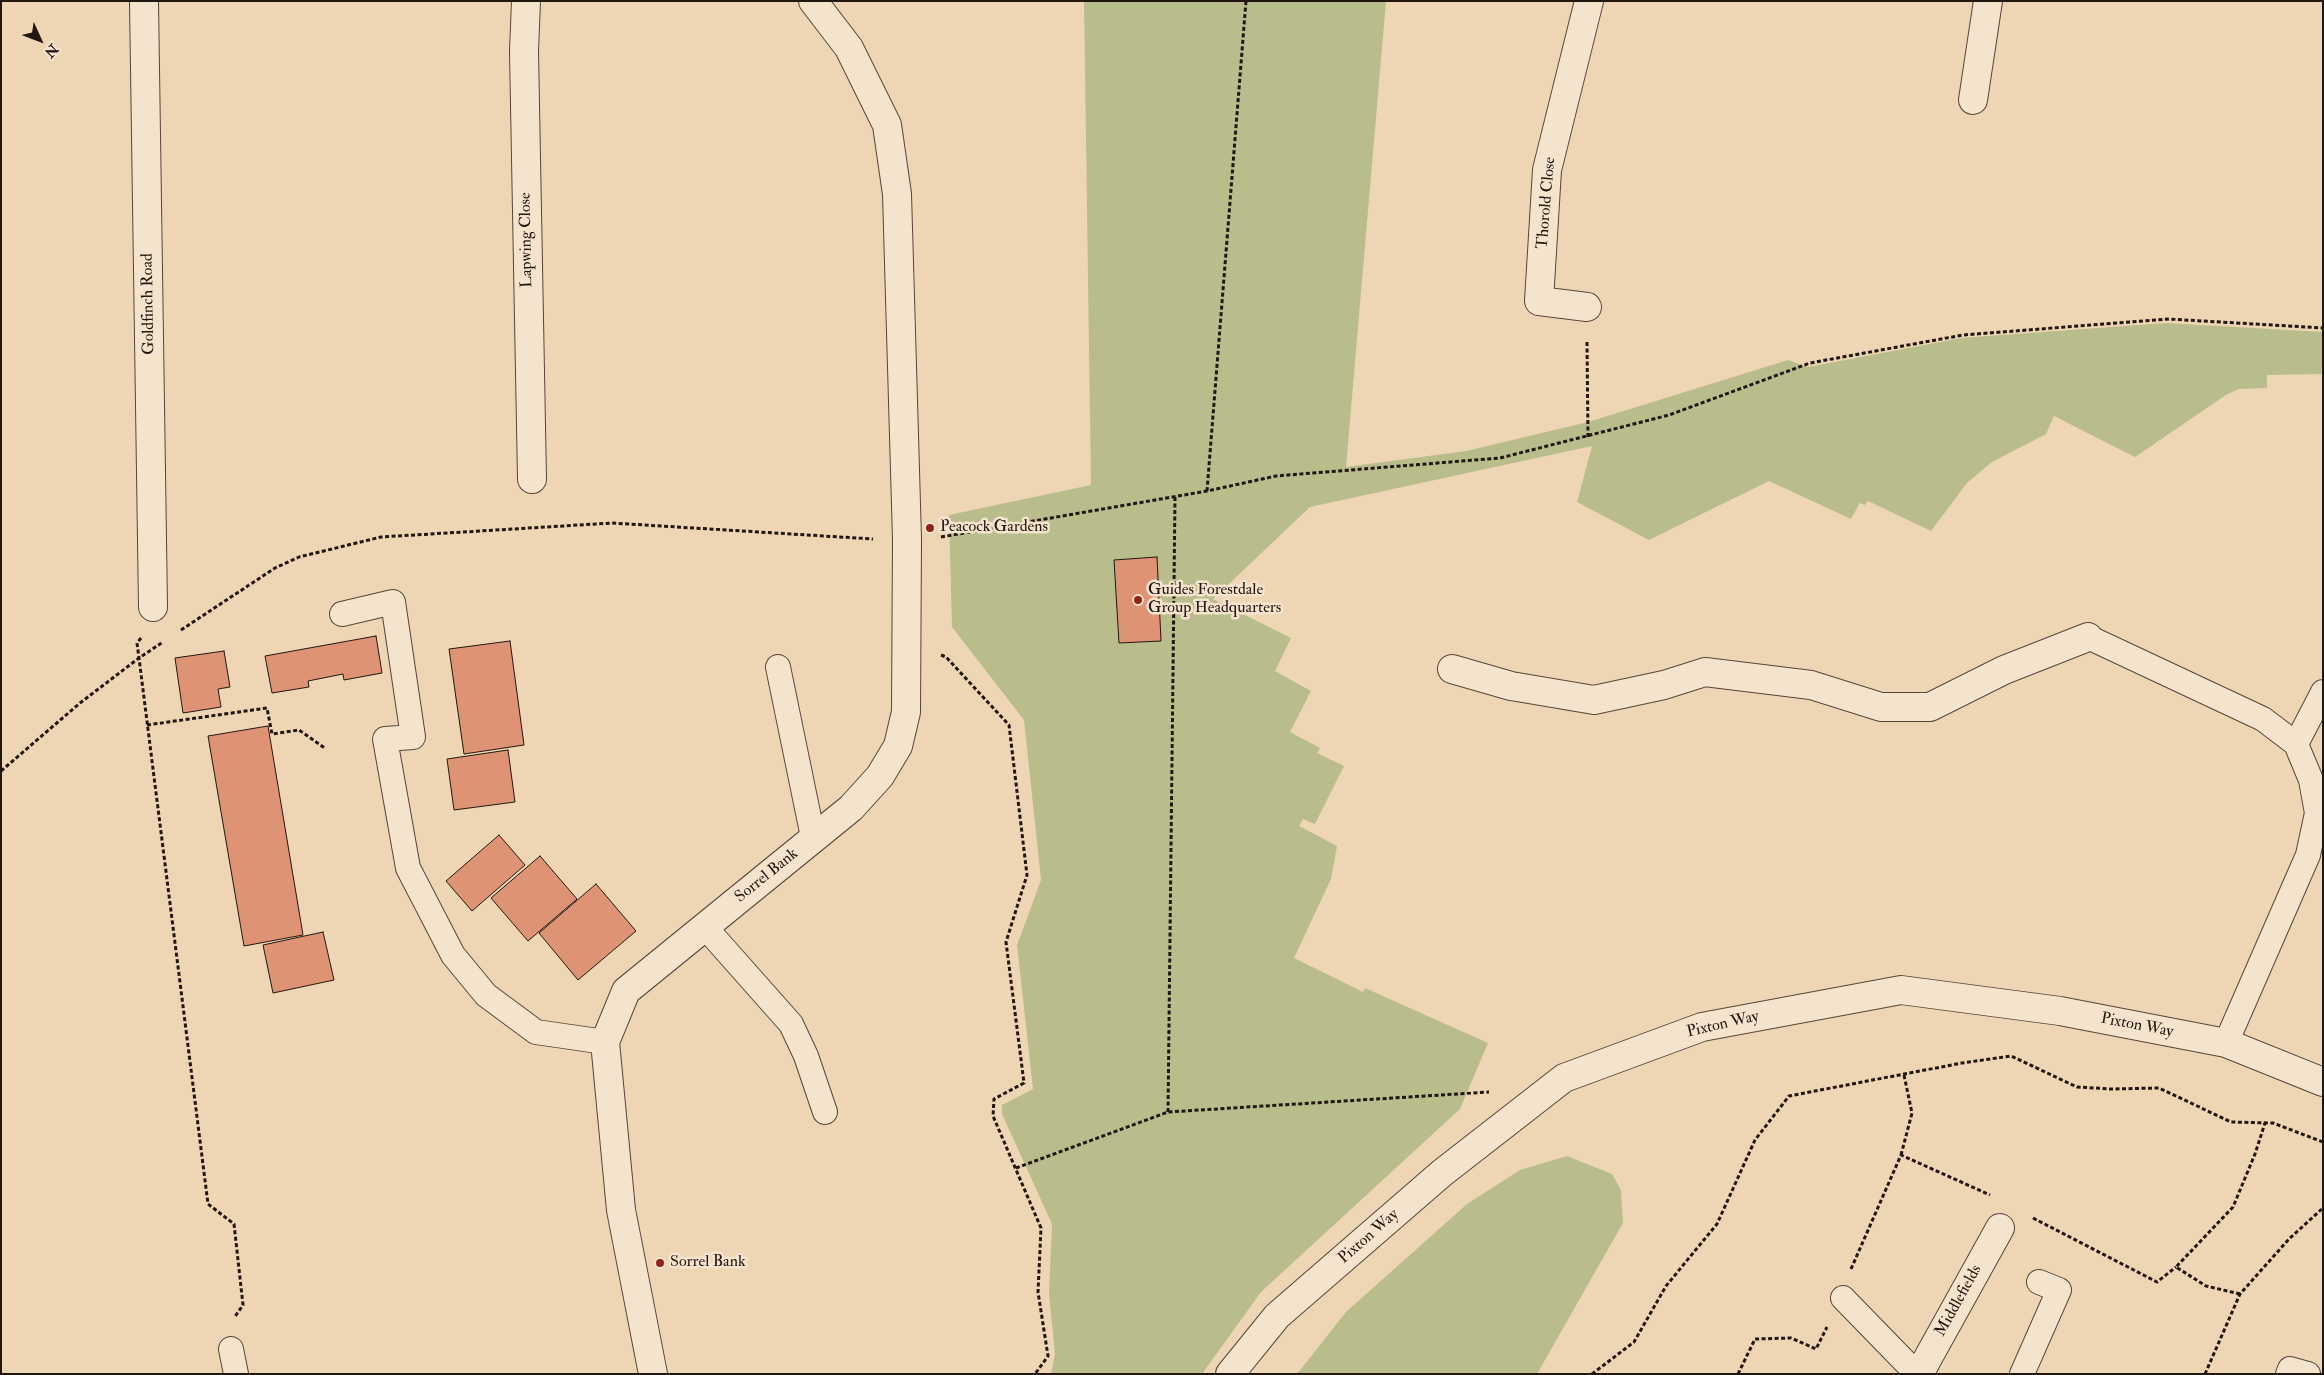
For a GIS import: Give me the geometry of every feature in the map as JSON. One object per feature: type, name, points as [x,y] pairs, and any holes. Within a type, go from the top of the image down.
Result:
[{"type":"street","name":"Goldfinch Road","points":[[144,1],[153,607]]},
{"type":"street","name":"Lapwing Close","points":[[526,1],[524,51],[532,479]]},
{"type":"street","points":[[813,1],[849,48],[887,125],[897,194],[907,539]]},
{"type":"street","name":"Thorold Close","points":[[1587,307],[1539,301],[1546,170],[1589,1]]},
{"type":"street","points":[[1973,100],[1988,1]]},
{"type":"street","name":"Sorrel Bank","points":[[653,1374],[621,1210],[604,1042],[626,991],[851,808],[880,776],[898,746],[906,712],[907,539]]},
{"type":"street","points":[[1452,669],[1511,686],[1594,700],[1664,685],[1704,672],[1812,685],[1880,707],[1930,707],[2004,670],[2088,636]]},
{"type":"street","name":"Pixton Way","points":[[1230,1374],[1277,1316],[1442,1173],[1564,1078],[1702,1027],[1901,990],[2060,1011],[2226,1043],[2323,1082]]},
{"type":"street","name":"Middlefields","points":[[1918,1374],[2006,1216]]},
{"type":"lane","points":[[342,614],[393,602],[413,737],[385,739],[408,868],[453,955],[486,995],[536,1032],[604,1042]]},
{"type":"lane","points":[[2088,636],[2263,719],[2296,744],[2311,780],[2317,813],[2308,855],[2226,1043]]},
{"type":"lane","points":[[778,666],[814,838]]},
{"type":"lane","points":[[2296,744],[2323,692]]},
{"type":"lane","points":[[705,926],[791,1024],[806,1056],[825,1112]]},
{"type":"lane","points":[[2022,1374],[2059,1290],[2039,1282]]},
{"type":"lane","points":[[1843,1298],[1918,1374]]},
{"type":"lane","points":[[231,1349],[236,1374]]},
{"type":"lane","points":[[2288,1374],[2290,1370],[2308,1374]]},
{"type":"path","points":[[1207,491],[1246,1]]},
{"type":"path","points":[[1587,307],[1588,437]]},
{"type":"path","points":[[179,631],[299,557],[381,537],[612,523],[843,539],[922,540],[1207,491],[1276,476],[1500,458],[1669,415],[1810,363],[1963,335],[2169,319],[2323,328]]},
{"type":"path","points":[[1168,1112],[1175,496]]},
{"type":"path","points":[[153,607],[154,620],[137,643],[208,1204],[234,1224],[243,1305],[227,1326],[231,1349]]},
{"type":"path","points":[[1,770],[80,704],[139,658],[171,637]]},
{"type":"path","points":[[907,642],[946,657],[1009,725],[1027,874],[1006,942],[1024,1083],[994,1099],[993,1116],[1041,1228],[1038,1292],[1048,1356],[1035,1374]]},
{"type":"path","points":[[147,725],[267,708],[272,734],[299,730],[326,749]]},
{"type":"path","points":[[1592,1374],[1634,1342],[1666,1286],[1718,1224],[1756,1140],[1789,1096],[1962,1063],[2011,1056],[2077,1087],[2111,1089],[2159,1088],[2231,1122],[2272,1123],[2323,1142]]},
{"type":"path","points":[[1738,1374],[1755,1338],[1791,1338],[1816,1349],[1843,1298],[1852,1266],[1901,1155],[1912,1113],[1904,1075]]},
{"type":"path","points":[[1016,1168],[1168,1112],[1492,1091]]},
{"type":"path","points":[[1901,1155],[2006,1216],[2044,1225],[2157,1282],[2176,1267],[2233,1207],[2255,1154],[2264,1123]]},
{"type":"path","points":[[2205,1374],[2240,1294],[2289,1239],[2323,1208]]},
{"type":"path","points":[[2176,1267],[2206,1286],[2240,1294]]},
{"type":"green space","points":[[1084,1],[1386,1],[1346,467],[1466,451],[1588,422],[1788,360],[1808,367],[1961,338],[2166,323],[2323,332],[2323,374],[2267,375],[2267,388],[2239,389],[2226,395],[2135,457],[2054,416],[2046,434],[1992,462],[1967,483],[1931,531],[1868,501],[1865,505],[1860,503],[1851,519],[1769,481],[1649,540],[1577,502],[1592,446],[1310,507],[1213,599],[1291,638],[1275,671],[1311,691],[1290,732],[1320,748],[1317,753],[1344,766],[1315,824],[1303,819],[1299,826],[1337,846],[1331,879],[1294,958],[1363,992],[1365,988],[1488,1043],[1460,1109],[1261,1292],[1202,1374],[1051,1374],[1055,1354],[1049,1294],[1052,1224],[1002,1114],[1002,1105],[1033,1089],[1017,945],[1041,880],[1024,720],[952,627],[949,515],[1091,485]]},
{"type":"green space","points":[[1567,1156],[1612,1174],[1621,1190],[1623,1223],[1537,1374],[1297,1374],[1346,1312],[1467,1204],[1520,1170]]},
{"type":"building","name":"Guides Forestdale Group Headquarters","points":[[1157,557],[1161,641],[1119,643],[1114,560]]},
{"type":"building","points":[[376,636],[382,673],[344,680],[343,674],[308,681],[309,687],[272,693],[265,656]]},
{"type":"building","points":[[510,641],[524,745],[464,754],[449,649]]},
{"type":"building","points":[[224,651],[230,687],[218,689],[221,707],[183,713],[175,658]]},
{"type":"building","points":[[268,726],[303,935],[244,946],[208,736]]},
{"type":"building","points":[[508,750],[515,802],[454,810],[447,759]]},
{"type":"building","points":[[499,835],[525,865],[472,911],[446,881]]},
{"type":"building","points":[[540,856],[577,899],[528,941],[491,898]]},
{"type":"building","points":[[596,884],[636,931],[578,980],[539,933]]},
{"type":"building","points":[[323,932],[334,980],[273,993],[263,945]]},
{"type":"place","name":"Peacock Gardens","points":[[930,528]]},
{"type":"place","name":"Guides Forestdale Group Headquarters","points":[[1138,600]]},
{"type":"place","name":"Sorrel Bank","points":[[660,1263]]}]
